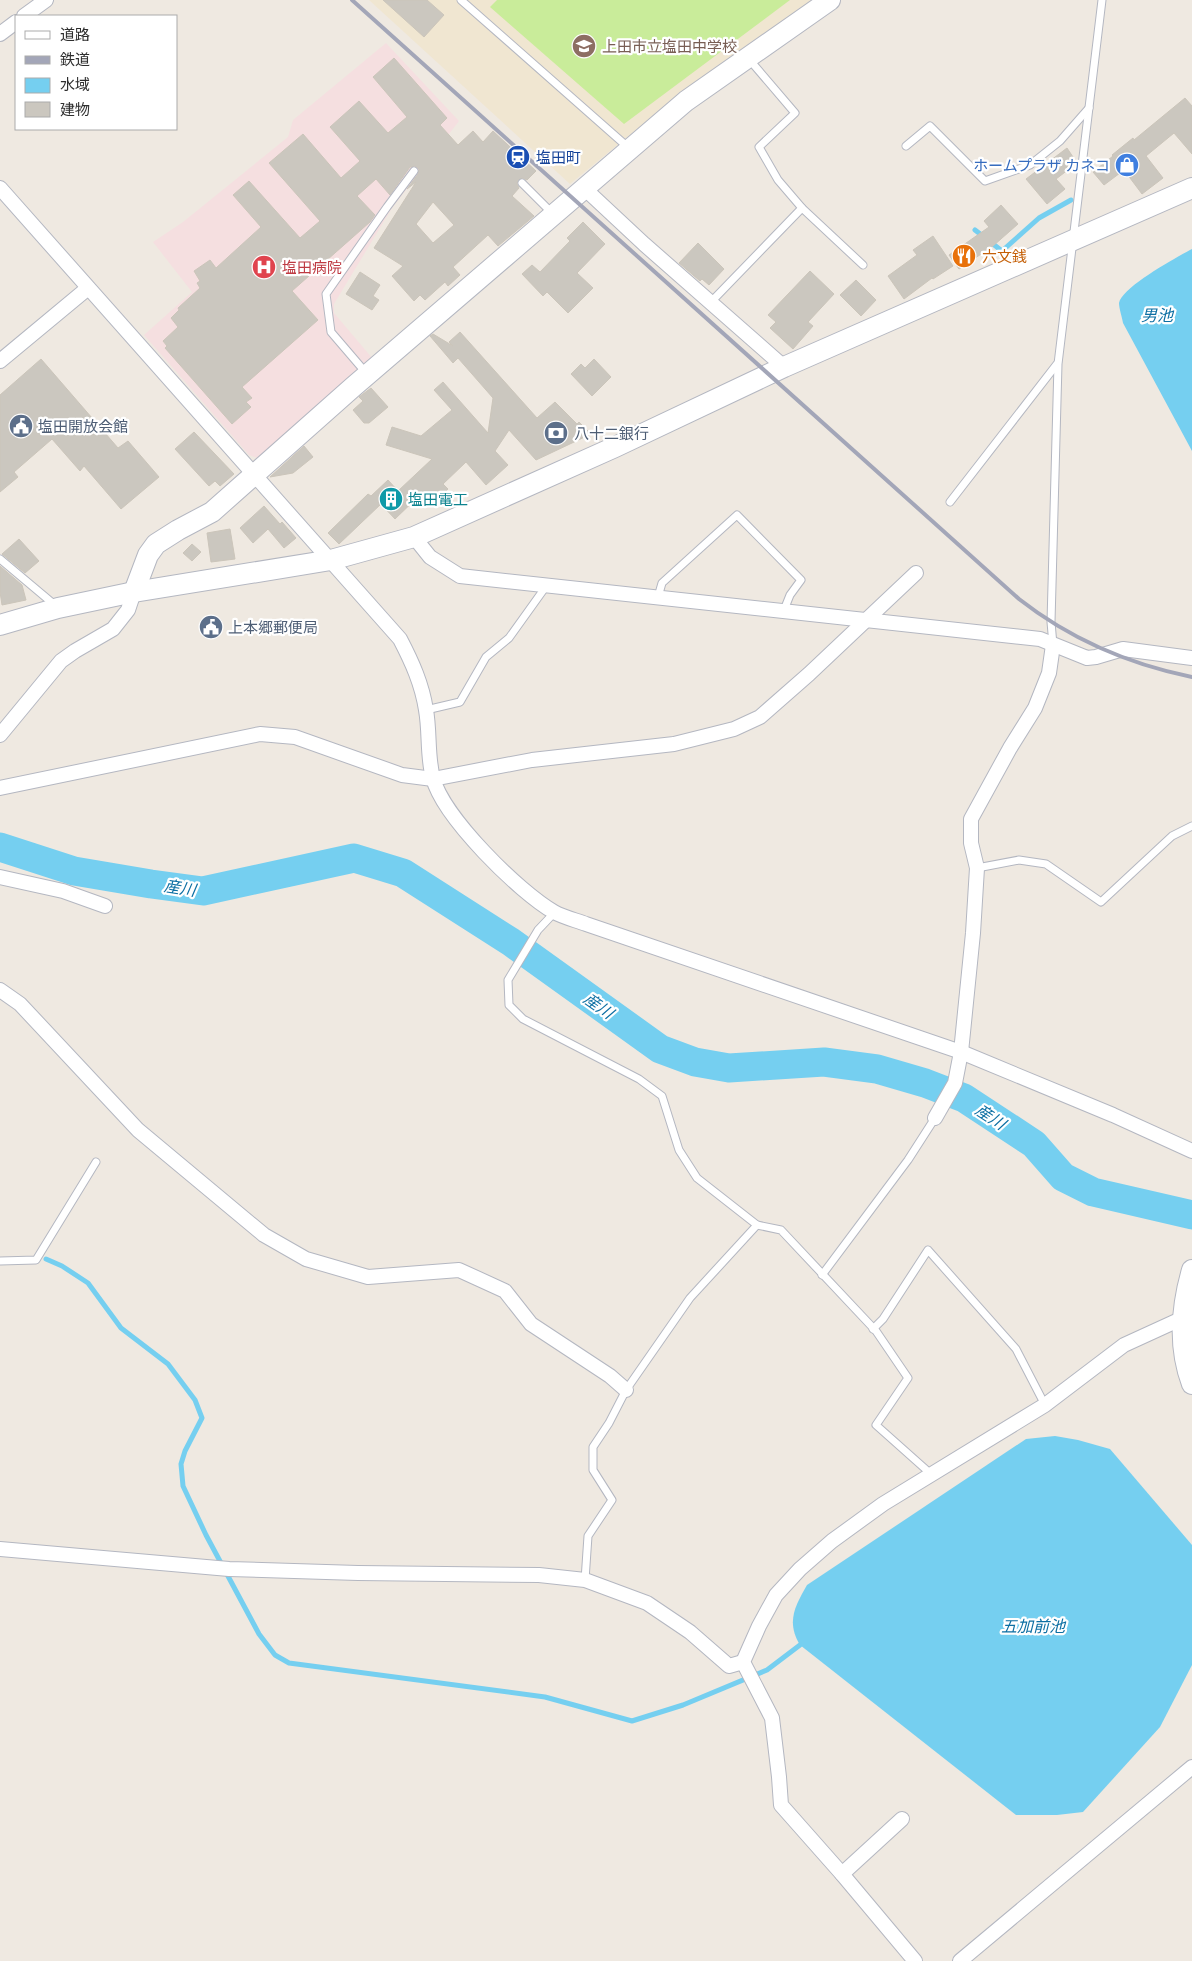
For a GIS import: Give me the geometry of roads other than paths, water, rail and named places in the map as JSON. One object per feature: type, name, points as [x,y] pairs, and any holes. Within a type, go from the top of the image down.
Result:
[{"type":"street","points":[[25,15],[46,0]]},
{"type":"street","points":[[0,735],[61,661],[113,629],[128,610],[148,555],[156,544],[212,512],[367,374],[686,101],[830,0]]},
{"type":"street","points":[[0,34],[15,23]]},
{"type":"street","points":[[0,188],[400,639],[413,664],[421,686],[426,710],[433,778],[447,809],[487,855],[530,895],[555,912],[961,1052],[1113,1115],[1192,1151]]},
{"type":"street","points":[[584,188],[710,303],[784,367]]},
{"type":"street","points":[[0,625],[58,608],[134,592],[330,560],[414,538],[615,447],[784,367],[1192,188]]},
{"type":"street","points":[[0,360],[88,288]]},
{"type":"street","points":[[414,538],[430,557],[460,576],[1040,639],[1086,658],[1123,649],[1192,658]]},
{"type":"street","points":[[0,788],[260,734],[295,737],[402,775],[433,778],[532,760],[674,744],[734,729],[760,717],[916,573]]},
{"type":"street","points":[[936,1118],[955,1083],[961,1052],[973,933],[977,868],[972,843],[971,819],[1010,748],[1035,708],[1049,673],[1053,645]]},
{"type":"street","points":[[0,877],[62,891],[105,906]]},
{"type":"street","points":[[0,990],[20,1004],[138,1130],[264,1235],[306,1258],[368,1277],[459,1270],[505,1291],[531,1324],[610,1376],[626,1390]]},
{"type":"street","points":[[1192,1270],[1182,1318],[1185,1366],[1192,1384]]},
{"type":"street","points":[[743,1662],[759,1626],[776,1595],[800,1570],[846,1531],[883,1504],[1044,1406],[1124,1345],[1182,1318]]},
{"type":"street","points":[[0,1549],[228,1569],[539,1575],[585,1580],[647,1603],[690,1632],[729,1666],[743,1662]]},
{"type":"street","points":[[743,1662],[772,1718],[781,1805],[915,1961]]},
{"type":"street","points":[[960,1961],[1192,1767]]},
{"type":"street","points":[[842,1874],[902,1819]]},
{"type":"lane","points":[[1053,645],[1051,622],[1058,364],[1102,0]]},
{"type":"lane","points":[[464,1],[630,149]]},
{"type":"lane","points":[[748,58],[795,113],[759,147],[778,180],[802,208],[862,266]]},
{"type":"lane","points":[[906,146],[930,126],[985,181],[1030,165],[1060,142],[1089,108]]},
{"type":"lane","points":[[367,374],[331,332],[326,294],[387,206],[414,171]]},
{"type":"lane","points":[[522,183],[553,214]]},
{"type":"lane","points":[[710,303],[802,208]]},
{"type":"lane","points":[[950,502],[1058,364]]},
{"type":"lane","points":[[658,597],[662,583],[737,515],[801,580],[790,594],[784,610]]},
{"type":"lane","points":[[0,559],[58,608]]},
{"type":"lane","points":[[426,710],[460,702],[486,657],[509,638],[547,585]]},
{"type":"lane","points":[[977,868],[1019,860],[1046,864],[1101,902],[1172,836],[1192,826]]},
{"type":"lane","points":[[555,912],[538,930],[508,980],[509,1005],[523,1019],[639,1079],[662,1096],[678,1150],[697,1178],[757,1225],[780,1230],[873,1329],[908,1378],[876,1425],[931,1474]]},
{"type":"lane","points":[[822,1274],[908,1160],[936,1118]]},
{"type":"lane","points":[[0,1261],[36,1260],[96,1162]]},
{"type":"lane","points":[[585,1580],[588,1536],[612,1500],[593,1470],[594,1447],[626,1390],[690,1298],[757,1225]]},
{"type":"lane","points":[[873,1329],[883,1320],[928,1250],[1016,1349],[1044,1406]]},
{"type":"water","name":"男池","points":[[1192,249],[1192,451],[1123,323],[1119,303],[1122,296],[1139,281]]},
{"type":"water","name":"五加前池","points":[[1055,1436],[1110,1449],[1192,1545],[1192,1665],[1160,1727],[1083,1812],[1057,1815],[1016,1815],[800,1645],[796,1637],[793,1621],[796,1607],[807,1585],[1026,1439]]},
{"type":"waterway","points":[[975,230],[1002,251],[1039,218],[1071,200]]},
{"type":"waterway","name":"産川","points":[[0,847],[74,871],[203,891],[354,858],[403,873],[511,942],[660,1049],[695,1062],[729,1068],[824,1062],[877,1069],[925,1083],[964,1098],[1034,1144],[1063,1177],[1093,1192],[1192,1215]]},
{"type":"waterway","points":[[46,1259],[62,1266],[88,1283],[121,1328],[168,1364],[195,1400],[202,1418],[185,1451],[181,1464],[183,1486],[206,1535],[259,1634],[275,1655],[289,1663],[545,1697],[632,1721],[683,1705],[767,1670],[800,1645]]},
{"type":"railway","points":[[352,0],[1019,599],[1079,638],[1101,648],[1145,665],[1192,677]]},
{"type":"place","name":"上田市立塩田中学校","points":[[584,46]]},
{"type":"place","name":"塩田町","points":[[518,157]]},
{"type":"place","name":"ホームプラザ カネコ","points":[[1127,165]]},
{"type":"place","name":"六文銭","points":[[964,256]]},
{"type":"place","name":"塩田病院","points":[[264,267]]},
{"type":"place","name":"塩田開放会館","points":[[21,426]]},
{"type":"place","name":"八十二銀行","points":[[556,433]]},
{"type":"place","name":"塩田電工","points":[[391,499]]},
{"type":"place","name":"上本郷郵便局","points":[[211,627]]}]
